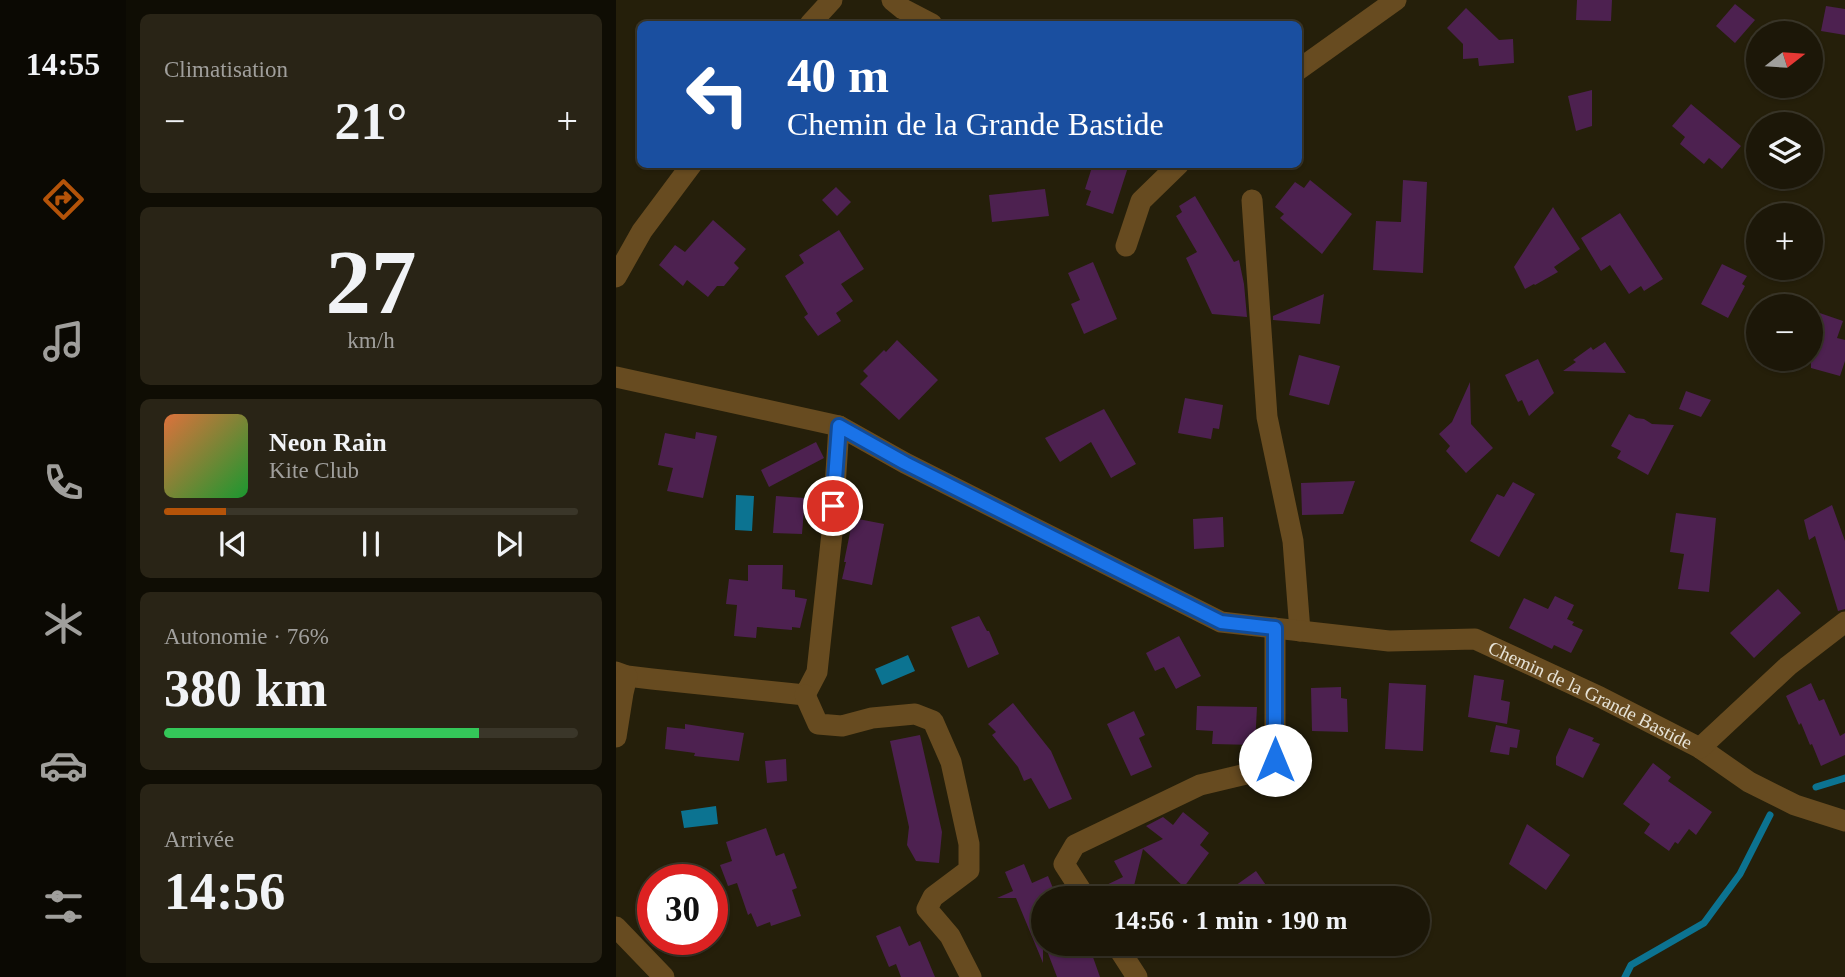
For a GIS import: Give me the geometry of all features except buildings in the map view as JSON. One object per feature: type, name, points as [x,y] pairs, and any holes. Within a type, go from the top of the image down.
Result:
[{"type":"street","points":[[813,21],[832,0]]},
{"type":"street","points":[[892,0],[926,21]]},
{"type":"street","points":[[1302,68],[1396,0]]},
{"type":"street","points":[[616,277],[642,232],[689,168]]},
{"type":"street","points":[[1126,246],[1141,201],[1175,168]]},
{"type":"street","points":[[1252,200],[1266,417],[1293,541],[1300,631]]},
{"type":"street","name":"Chemin de la Grande Bastide","points":[[616,377],[839,426],[917,469],[1221,622],[1389,641],[1475,639],[1600,697],[1699,748],[1749,782],[1795,805],[1845,821]]},
{"type":"street","points":[[805,695],[817,673],[832,533],[839,426]]},
{"type":"street","points":[[1699,748],[1788,666],[1845,622]]},
{"type":"street","points":[[1078,886],[1064,864],[1075,845],[1200,785],[1267,769],[1275,760],[1275,628]]},
{"type":"street","points":[[616,737],[623,693],[622,673],[805,695]]},
{"type":"street","points":[[805,695],[818,724],[842,726],[873,718],[915,714],[933,720],[951,762],[969,844],[969,870],[933,897],[926,909],[950,936],[971,977]]},
{"type":"street","points":[[616,927],[664,977]]},
{"type":"street","points":[[1123,956],[1136,977]]},
{"type":"water","points":[[736,495],[754,496],[752,531],[735,530]]},
{"type":"water","points":[[908,655],[915,671],[882,685],[875,669]]},
{"type":"water","points":[[716,806],[718,824],[684,828],[681,811]]},
{"type":"waterway","points":[[1816,787],[1845,778]]},
{"type":"waterway","points":[[1625,977],[1631,965],[1704,923],[1740,874],[1770,815]]},
{"type":"route","points":[[833,506],[839,426],[905,463],[1221,622],[1275,628],[1275,760]]}]
